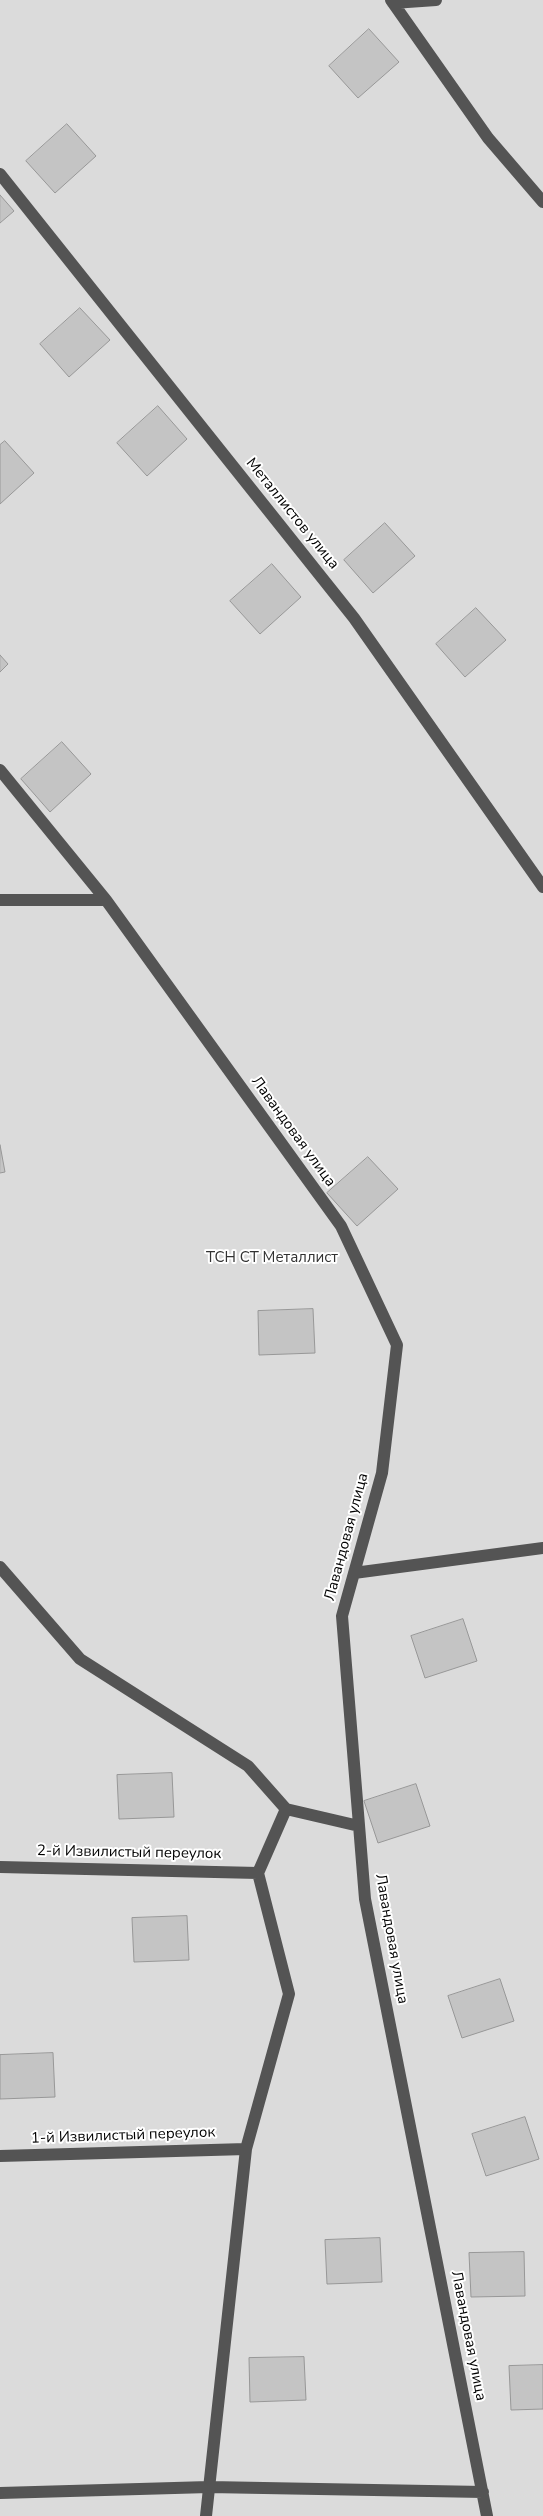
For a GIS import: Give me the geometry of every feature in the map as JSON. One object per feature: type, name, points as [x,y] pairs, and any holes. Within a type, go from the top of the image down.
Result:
[{"type":"street","points":[[392,2],[436,0]]},
{"type":"street","points":[[392,2],[488,138],[543,202]]},
{"type":"street","name":"Металлистов улица","points":[[0,174],[354,618],[543,886]]},
{"type":"street","name":"Лавандовая улица","points":[[0,770],[106,900],[341,1226],[397,1345],[382,1473],[342,1616],[365,1899],[487,2516]]},
{"type":"street","points":[[0,900],[106,900]]},
{"type":"street","points":[[354,1573],[543,1548]]},
{"type":"street","points":[[0,1567],[80,1659],[248,1766],[286,1809],[359,1826]]},
{"type":"street","points":[[206,2516],[246,2149],[289,1994],[258,1873],[286,1809]]},
{"type":"street","name":"2-й Извилистый переулок","points":[[0,1867],[258,1873]]},
{"type":"street","name":"1-й Извилистый переулок","points":[[0,2156],[246,2149]]},
{"type":"street","points":[[0,2493],[210,2487],[483,2492]]},
{"type":"green space","name":"ТСН СТ Металлист","points":[[0,0],[543,0],[543,2516],[0,2516]]},
{"type":"building","points":[[369,29],[399,62],[358,98],[329,66]]},
{"type":"building","points":[[67,124],[96,156],[55,193],[26,161]]},
{"type":"building","points":[[0,195],[14,211],[0,223]]},
{"type":"building","points":[[80,308],[110,340],[69,377],[40,344]]},
{"type":"building","points":[[158,406],[187,439],[147,476],[117,443]]},
{"type":"building","points":[[5,441],[34,473],[0,504],[0,445]]},
{"type":"building","points":[[385,523],[415,556],[373,593],[344,560]]},
{"type":"building","points":[[272,564],[301,597],[260,634],[230,601]]},
{"type":"building","points":[[476,608],[506,640],[465,677],[436,644]]},
{"type":"building","points":[[0,655],[8,664],[0,672]]},
{"type":"building","points":[[62,742],[91,774],[50,812],[21,779]]},
{"type":"building","points":[[0,1145],[5,1172],[0,1173]]},
{"type":"building","points":[[368,1157],[398,1189],[357,1226],[327,1193]]},
{"type":"building","points":[[313,1309],[315,1353],[259,1355],[258,1311]]},
{"type":"building","points":[[463,1619],[477,1661],[425,1678],[411,1636]]},
{"type":"building","points":[[172,1773],[174,1817],[119,1819],[117,1775]]},
{"type":"building","points":[[416,1784],[430,1826],[378,1843],[364,1801]]},
{"type":"building","points":[[187,1916],[189,1960],[134,1962],[132,1918]]},
{"type":"building","points":[[500,1979],[514,2021],[462,2038],[448,1996]]},
{"type":"building","points":[[53,2053],[55,2097],[0,2099],[0,2055]]},
{"type":"building","points":[[525,2117],[539,2159],[486,2176],[472,2134]]},
{"type":"building","points":[[380,2238],[382,2282],[327,2284],[325,2240]]},
{"type":"building","points":[[524,2252],[525,2296],[471,2297],[469,2253]]},
{"type":"building","points":[[304,2357],[306,2400],[250,2402],[249,2358]]},
{"type":"building","points":[[543,2365],[543,2409],[511,2410],[509,2366]]}]
